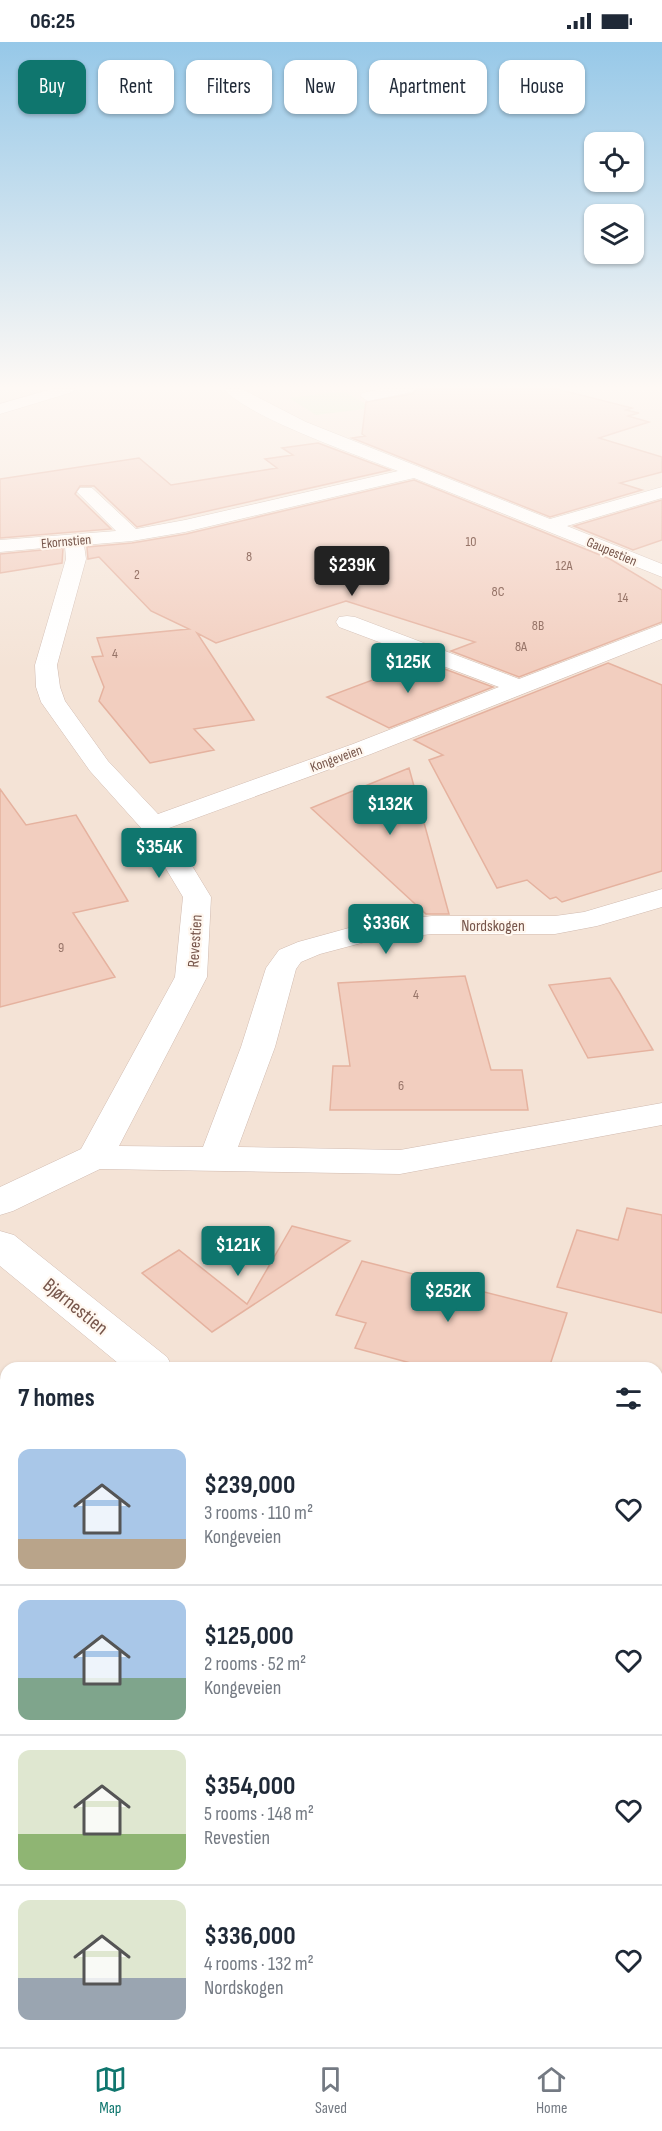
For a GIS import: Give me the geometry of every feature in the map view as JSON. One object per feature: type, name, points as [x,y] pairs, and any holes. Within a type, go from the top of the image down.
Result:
[{"type":"street","name":"Ekornstien","points":[[0,546],[132,535],[185,526],[372,483]]},
{"type":"street","name":"Gaupestien","points":[[438,483],[662,571]]},
{"type":"street","points":[[86,492],[132,535]]},
{"type":"street","points":[[550,525],[662,492]]},
{"type":"street","name":"Revestien","points":[[74,541],[76,559],[46,665],[48,687],[53,702],[99,766],[153,825],[197,897],[191,977],[94,1157]]},
{"type":"street","points":[[347,622],[517,686]]},
{"type":"street","name":"Kongeveien","points":[[153,825],[362,749],[517,686],[662,631]]},
{"type":"street","name":"Nordskogen","points":[[216,1159],[258,1047],[281,969],[290,956],[309,948],[367,932],[432,925],[555,925],[587,920],[662,898]]},
{"type":"street","points":[[0,1202],[94,1157],[400,1162],[662,1114]]},
{"type":"street","name":"Bjørnestien","points":[[0,1245],[145,1362]]},
{"type":"shaded area","points":[[0,483],[662,483],[662,1362],[0,1362]]},
{"type":"building","points":[[0,483],[168,483],[171,485],[186,483],[334,483],[137,527],[94,486],[80,486],[75,494],[111,529],[0,538]]},
{"type":"building","points":[[403,483],[420,483],[610,559],[662,590],[662,622],[519,677],[451,651],[475,642],[346,601],[216,643],[197,633],[254,720],[194,729],[214,750],[150,763],[99,701],[104,687],[92,657],[103,656],[97,638],[189,629],[151,611],[99,557],[88,559],[87,547],[132,543],[186,534]]},
{"type":"building","points":[[464,483],[622,483],[642,490],[550,517]]},
{"type":"building","points":[[662,500],[662,540],[633,550],[574,526]]},
{"type":"building","points":[[63,548],[62,563],[0,573],[0,554]]},
{"type":"building","points":[[423,661],[493,687],[389,728],[327,697]]},
{"type":"building","points":[[608,663],[662,685],[662,871],[562,902],[556,897],[550,899],[527,880],[497,888],[429,760],[443,755],[414,740]]},
{"type":"building","points":[[409,768],[449,914],[426,914],[311,808]]},
{"type":"building","points":[[0,789],[26,825],[76,815],[128,901],[73,913],[115,977],[0,1007]]},
{"type":"building","points":[[465,976],[491,1070],[522,1070],[528,1110],[330,1110],[333,1066],[350,1066],[338,983]]},
{"type":"building","points":[[610,978],[653,1050],[588,1058],[549,985]]},
{"type":"building","points":[[627,1208],[662,1215],[662,1313],[557,1287],[577,1230],[618,1240]]},
{"type":"building","points":[[292,1226],[350,1241],[212,1332],[142,1273],[179,1250],[247,1304]]},
{"type":"building","points":[[362,1261],[567,1313],[551,1362],[407,1362],[355,1348],[366,1323],[336,1315]]}]
